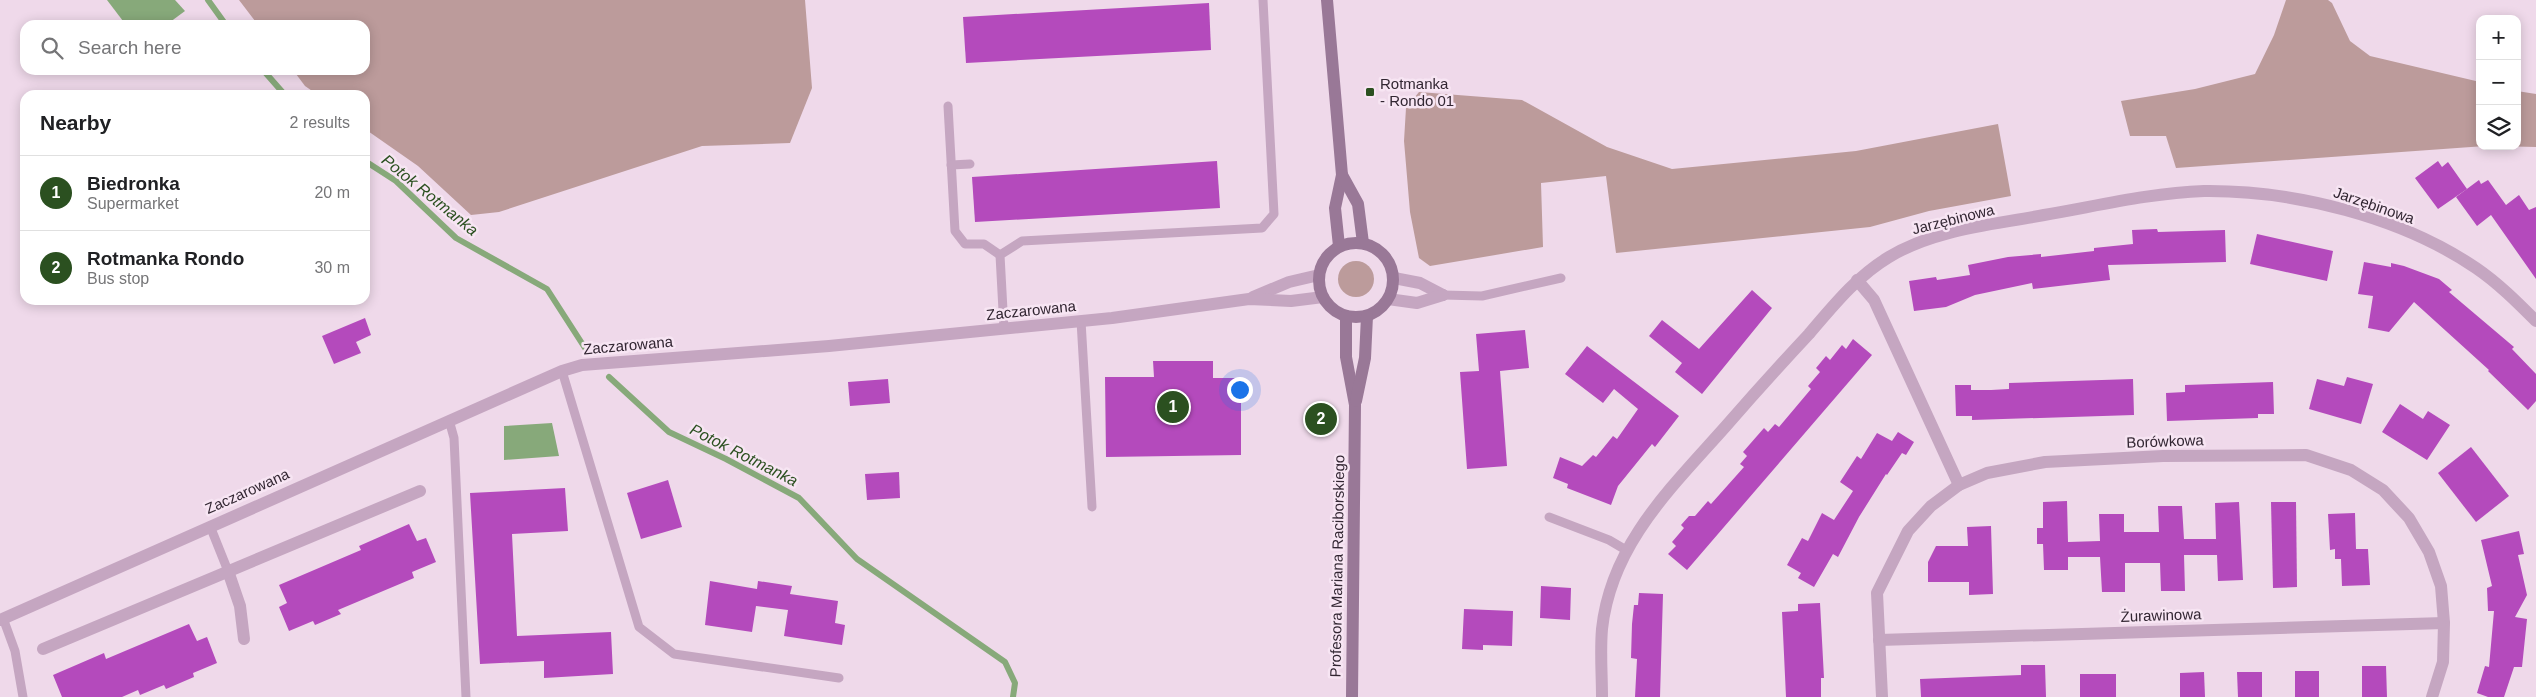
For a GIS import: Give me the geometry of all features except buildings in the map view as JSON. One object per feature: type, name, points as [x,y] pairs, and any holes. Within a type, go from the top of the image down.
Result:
[{"type":"main road","points":[[1327,0],[1342,175],[1335,208],[1339,246]]},
{"type":"main road","points":[[1342,175],[1358,204],[1363,243]]},
{"type":"main road","points":[[1351,242],[1363,243],[1375,247],[1385,255],[1391,266],[1394,278],[1388,299],[1383,306],[1367,316],[1346,316],[1336,312],[1323,297],[1319,275],[1322,263],[1339,246],[1351,242]]},
{"type":"main road","name":"Profesora Mariana Raciborskiego","points":[[1346,316],[1346,357],[1355,405],[1352,697]]},
{"type":"main road","name":"Profesora Mariana Raciborskiego","points":[[1355,405],[1365,358],[1367,316]]},
{"type":"street","name":"Jarzębinowa","points":[[1602,697],[1600,649],[1602,626],[1614,577],[1626,550],[1654,507],[1858,280],[1888,258],[1912,245],[1952,232],[2137,198],[2204,192],[2272,196],[2324,204],[2382,222],[2438,246],[2476,268],[2504,289],[2536,321]]},
{"type":"street","name":"Zaczarowana","points":[[1249,299],[1289,282],[1319,275]]},
{"type":"street","points":[[1394,278],[1420,283],[1442,295]]},
{"type":"street","points":[[1858,280],[1874,300],[1959,485]]},
{"type":"street","points":[[1388,299],[1417,304],[1442,295]]},
{"type":"street","name":"Zaczarowana","points":[[2,619],[450,420],[562,372],[595,363],[829,346],[1004,329],[1249,299],[1291,301],[1323,297]]},
{"type":"street","name":"Borówkowa","points":[[1882,697],[1877,593],[1908,530],[1931,506],[1959,485],[1987,473],[2045,462],[2163,456],[2306,455],[2351,470],[2383,490],[2409,518],[2429,552],[2440,586],[2444,623],[2443,662],[2432,697]]},
{"type":"street","points":[[43,649],[420,491]]},
{"type":"street","points":[[228,571],[240,606],[244,639]]},
{"type":"street","name":"Żurawinowa","points":[[1879,640],[2444,623]]},
{"type":"lane","points":[[1000,255],[1022,240],[1262,228],[1274,214],[1263,0]]},
{"type":"lane","points":[[948,106],[955,231],[965,244],[984,244],[1000,255]]},
{"type":"lane","points":[[951,165],[970,164]]},
{"type":"lane","points":[[1000,255],[1004,329]]},
{"type":"lane","points":[[1442,295],[1482,296],[1561,278]]},
{"type":"lane","points":[[1081,321],[1092,508]]},
{"type":"lane","points":[[562,372],[639,627],[674,654],[839,678]]},
{"type":"lane","points":[[450,420],[454,438],[466,697]]},
{"type":"lane","points":[[1549,518],[1609,540],[1626,550]]},
{"type":"lane","points":[[210,526],[228,571]]},
{"type":"lane","points":[[2,619],[15,651],[23,697]]},
{"type":"shaded area","points":[[107,0],[175,0],[185,11],[173,20],[122,20]]},
{"type":"shaded area","points":[[239,0],[805,0],[812,88],[790,143],[702,146],[499,212],[471,215],[418,166],[370,132],[370,90],[311,90],[297,75],[370,75],[370,20],[254,20]]},
{"type":"shaded area","points":[[2286,0],[2328,0],[2332,3],[2350,41],[2370,56],[2476,81],[2476,147],[2176,168],[2166,136],[2130,136],[2121,101],[2195,89],[2255,74],[2274,35]]},
{"type":"shaded area","points":[[1419,92],[1522,100],[1607,147],[1672,169],[1856,151],[1998,124],[2011,196],[1929,211],[1870,227],[1616,253],[1606,176],[1541,183],[1543,247],[1430,266],[1419,258],[1410,212],[1404,141],[1406,108]]},
{"type":"shaded area","points":[[2521,92],[2536,94],[2536,147],[2521,147]]},
{"type":"shaded area","points":[[1356,261],[1363,262],[1369,266],[1373,272],[1373,286],[1369,292],[1363,296],[1356,297],[1349,296],[1343,292],[1339,286],[1338,279],[1339,272],[1343,266],[1349,262]]},
{"type":"shaded area","points":[[552,423],[559,456],[504,460],[504,426]]},
{"type":"waterway","name":"Potok Rotmanka","points":[[208,0],[222,20]]},
{"type":"waterway","name":"Potok Rotmanka","points":[[267,75],[281,90]]},
{"type":"waterway","name":"Potok Rotmanka","points":[[370,164],[396,181],[456,238],[547,289],[585,348]]},
{"type":"waterway","name":"Potok Rotmanka","points":[[609,377],[669,432],[726,459],[799,498],[857,559],[1005,662],[1015,683],[1013,697]]},
{"type":"place","name":"Rotmanka - Rondo 01","points":[[1370,92]]},
{"type":"place","name":"Biedronka","points":[[1173,407]]},
{"type":"place","name":"Rotmanka Rondo","points":[[1321,419]]}]
